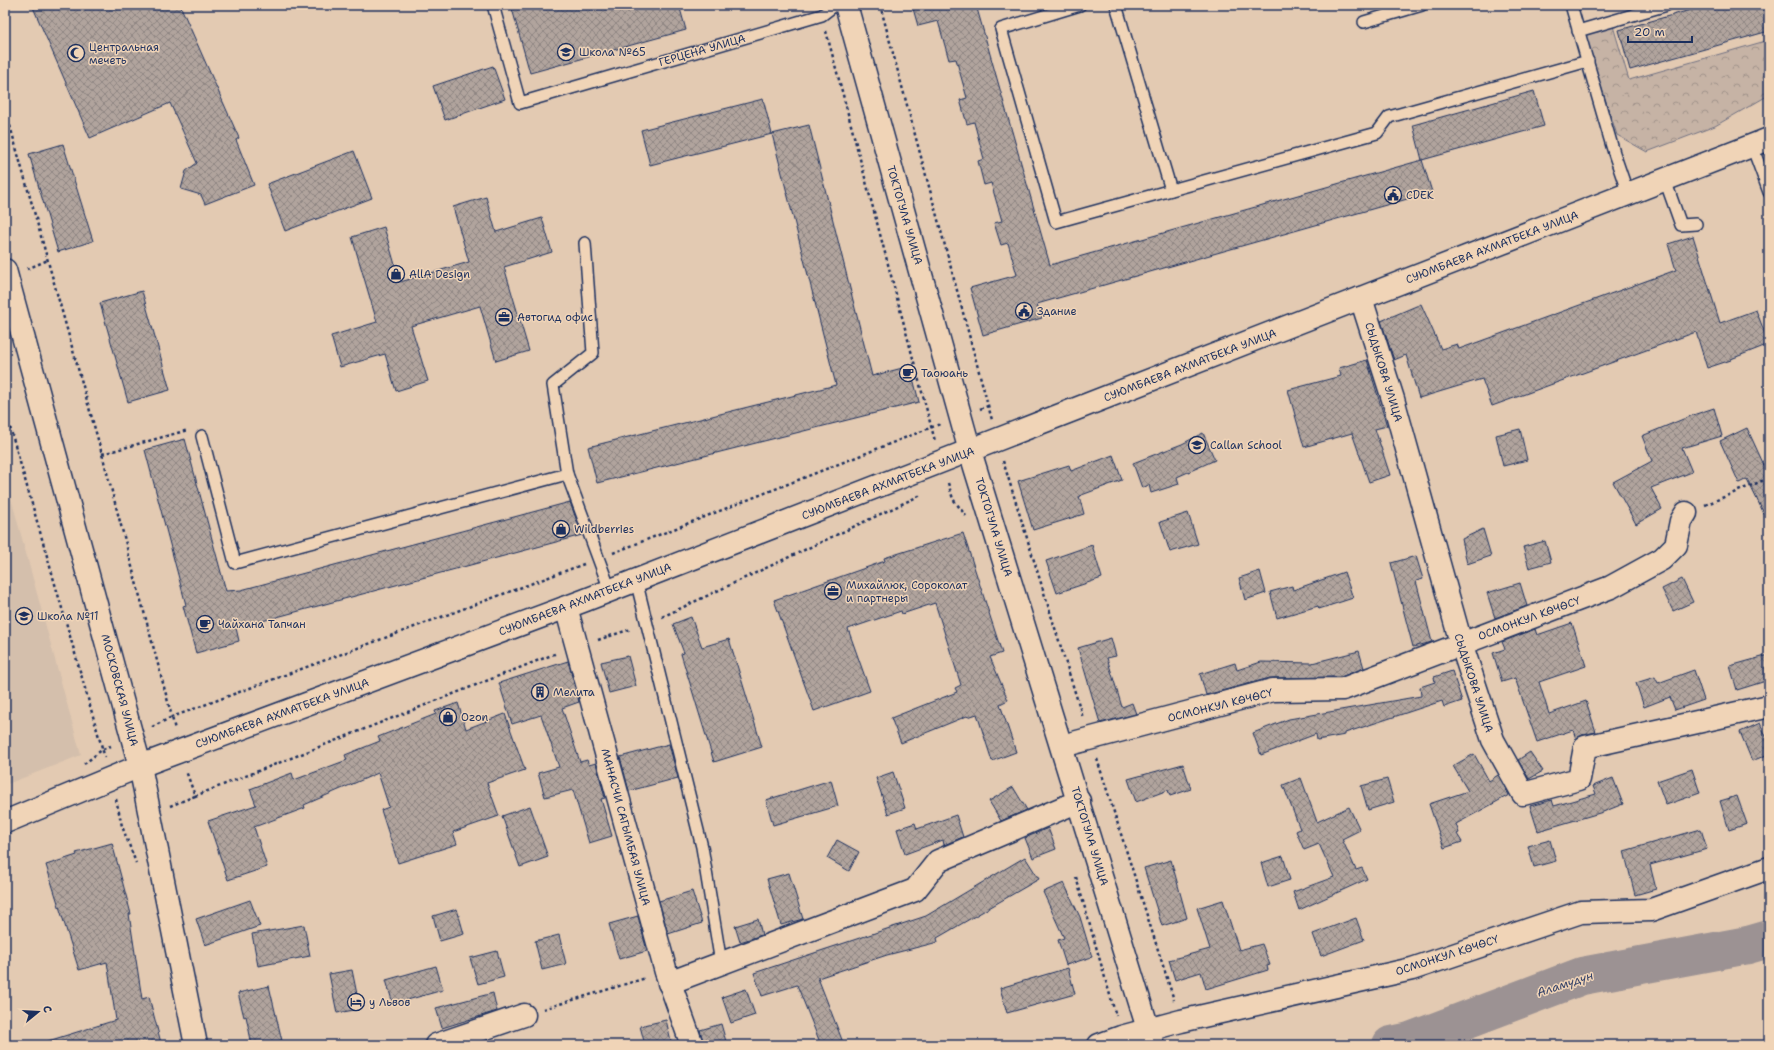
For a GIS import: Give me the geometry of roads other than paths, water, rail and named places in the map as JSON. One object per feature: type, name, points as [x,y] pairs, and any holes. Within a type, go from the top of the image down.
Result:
[{"type":"street","name":"ТОКТОГУЛА УЛИЦА","points":[[846,5],[970,451],[1151,1037]]},
{"type":"street","name":"СУЮМБАЕВА АХМАТБЕКА УЛИЦА","points":[[5,822],[140,766],[566,607],[1761,142]]},
{"type":"street","name":"МОСКОВСКАЯ УЛИЦА","points":[[5,270],[140,766],[151,813],[196,1045]]},
{"type":"street","name":"СЫДЫКОВА УЛИЦА","points":[[1361,298],[1393,400],[1461,643],[1493,740],[1523,794],[1579,779],[1585,747],[1769,706]]},
{"type":"street","name":"ОСМОНКУЛ КӨЧӨСҮ","points":[[1062,746],[1273,690],[1343,689],[1611,587],[1662,559],[1676,545],[1682,521],[1686,513]]},
{"type":"street","name":"МАНАСЧИ САГЫМБАЯ УЛИЦА","points":[[566,607],[668,977],[692,1045]]},
{"type":"street","points":[[668,977],[721,963],[915,890],[938,861],[1079,801]]},
{"type":"street","name":"ОСМОНКУЛ КӨЧӨСҮ","points":[[1099,1045],[1151,1037],[1181,1021],[1412,969],[1581,912],[1651,910],[1769,868]]},
{"type":"street","points":[[436,1045],[461,1041],[524,1015]]},
{"type":"lane","name":"ГЕРЦЕНА УЛИЦА","points":[[494,5],[520,102],[822,15],[835,5]]},
{"type":"lane","points":[[1080,5],[1001,29],[1056,222],[1377,133],[1389,117],[1588,61]]},
{"type":"lane","points":[[1116,5],[1171,190]]},
{"type":"lane","points":[[1364,22],[1422,5]]},
{"type":"lane","points":[[1571,5],[1614,153],[1628,194]]},
{"type":"lane","points":[[1578,30],[1667,5]]},
{"type":"lane","points":[[1761,142],[1769,192]]},
{"type":"lane","points":[[1665,180],[1681,225],[1696,224]]},
{"type":"lane","points":[[585,243],[593,353],[553,384],[567,474],[610,590]]},
{"type":"lane","points":[[202,436],[235,563],[567,474]]},
{"type":"lane","points":[[636,580],[702,847],[721,963]]},
{"type":"waterway","name":"Аламүдүн","points":[[1391,1045],[1410,1041],[1582,976],[1748,945],[1769,939]]},
{"type":"place","name":"Школа №65","points":[[566,52]]},
{"type":"place","name":"Центральная мечеть","points":[[76,53]]},
{"type":"place","name":"CDEK","points":[[1393,195]]},
{"type":"place","name":"AllA Design","points":[[396,274]]},
{"type":"place","name":"Здание","points":[[1024,311]]},
{"type":"place","name":"Автогид офис","points":[[504,317]]},
{"type":"place","name":"Таоюань","points":[[908,373]]},
{"type":"place","name":"Callan School","points":[[1197,445]]},
{"type":"place","name":"Wildberries","points":[[561,529]]},
{"type":"place","name":"Михайлюк, Сороколат и партнеры","points":[[833,591]]},
{"type":"place","name":"Школа №11","points":[[24,616]]},
{"type":"place","name":"Чайхана Тапчан","points":[[205,624]]},
{"type":"place","name":"Мелита","points":[[540,692]]},
{"type":"place","name":"Ozon","points":[[448,717]]},
{"type":"place","name":"у Львов","points":[[356,1002]]}]
